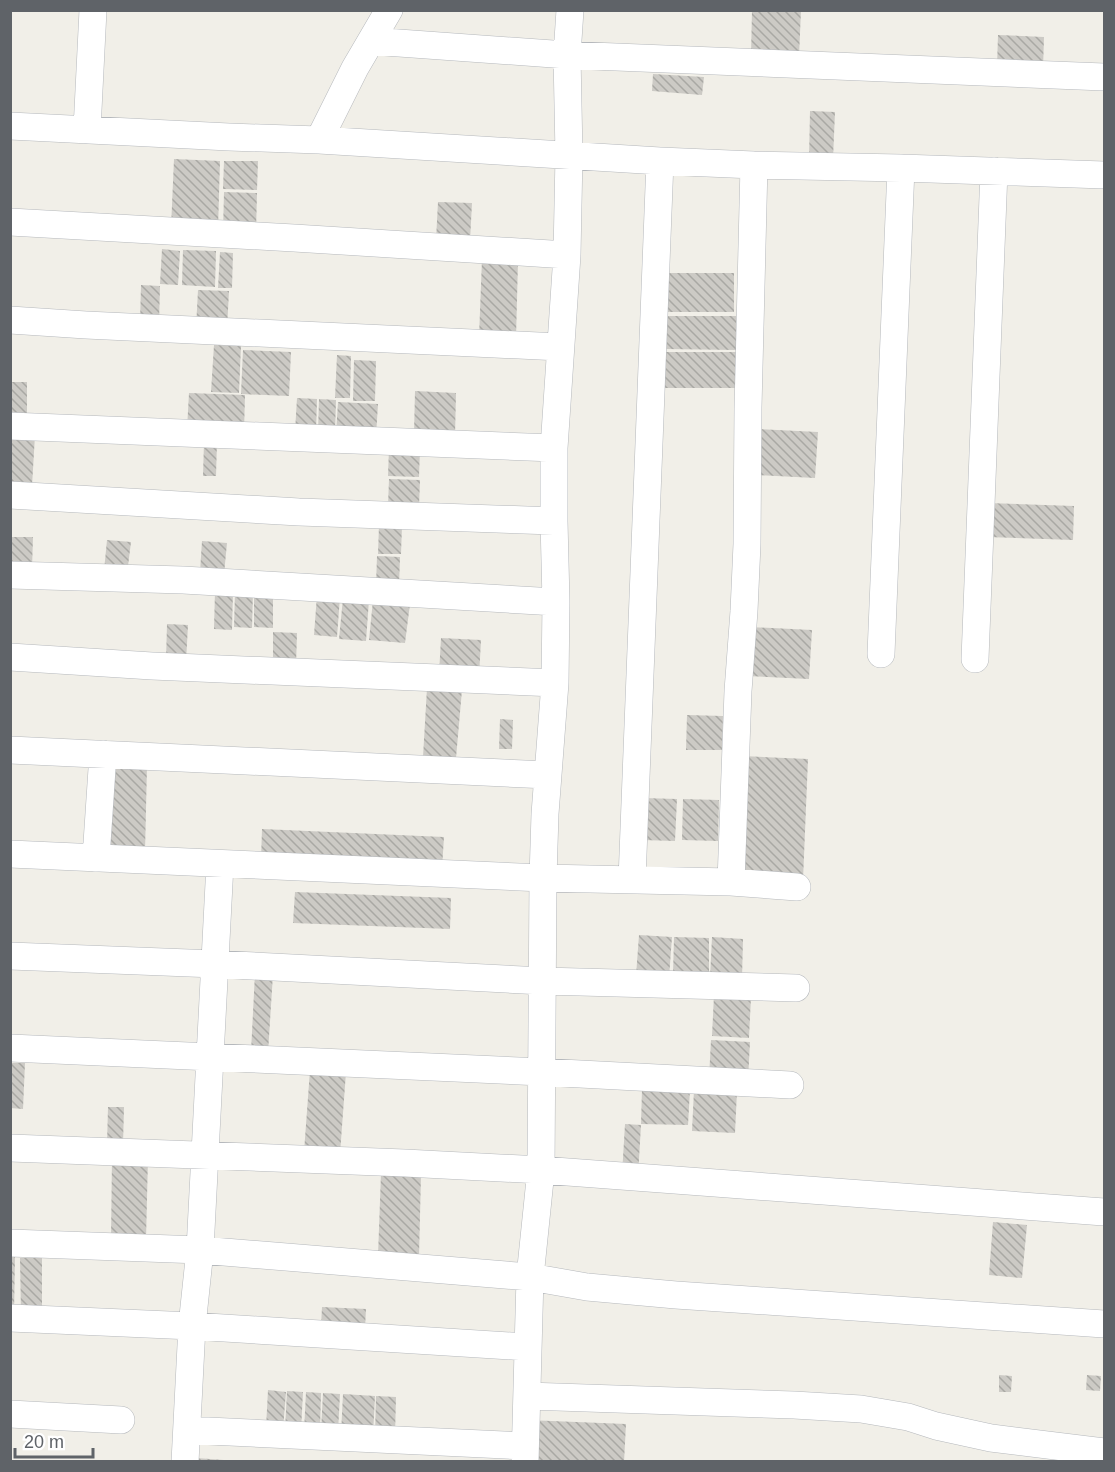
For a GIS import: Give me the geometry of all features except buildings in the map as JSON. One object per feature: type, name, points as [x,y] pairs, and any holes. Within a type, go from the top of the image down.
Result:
[{"type":"street","points":[[87,130],[93,10]]},
{"type":"street","points":[[319,140],[355,68],[388,11],[384,10]]},
{"type":"street","points":[[187,1430],[525,1454],[530,1277],[542,1170],[543,878],[555,683],[554,448],[567,255],[569,155],[567,55],[570,10]]},
{"type":"street","points":[[371,41],[567,55],[1104,77]]},
{"type":"street","points":[[10,126],[319,140],[660,161],[1104,175]]},
{"type":"street","points":[[632,880],[660,161]]},
{"type":"street","points":[[731,882],[738,691],[747,544],[754,165]]},
{"type":"street","points":[[881,654],[900,168]]},
{"type":"street","points":[[975,659],[994,171]]},
{"type":"street","points":[[10,222],[567,255]]},
{"type":"street","points":[[10,320],[560,347]]},
{"type":"street","points":[[10,426],[554,448]]},
{"type":"street","points":[[10,495],[299,512],[554,521]]},
{"type":"street","points":[[10,575],[183,580],[556,602]]},
{"type":"street","points":[[10,657],[152,666],[555,683]]},
{"type":"street","points":[[10,750],[548,775]]},
{"type":"street","points":[[96,858],[103,754]]},
{"type":"street","points":[[10,854],[543,878],[731,882],[797,887]]},
{"type":"street","points":[[185,1461],[192,1326],[200,1250],[220,864]]},
{"type":"street","points":[[10,956],[543,981],[796,988]]},
{"type":"street","points":[[10,1048],[790,1085]]},
{"type":"street","points":[[10,1148],[542,1170],[1104,1212]]},
{"type":"street","points":[[10,1243],[200,1250],[530,1277],[587,1287],[676,1295],[1104,1324]]},
{"type":"street","points":[[10,1318],[192,1326],[527,1347]]},
{"type":"street","points":[[527,1396],[861,1409],[908,1417],[936,1426],[991,1438],[1104,1452]]},
{"type":"street","points":[[10,1414],[121,1420]]}]
